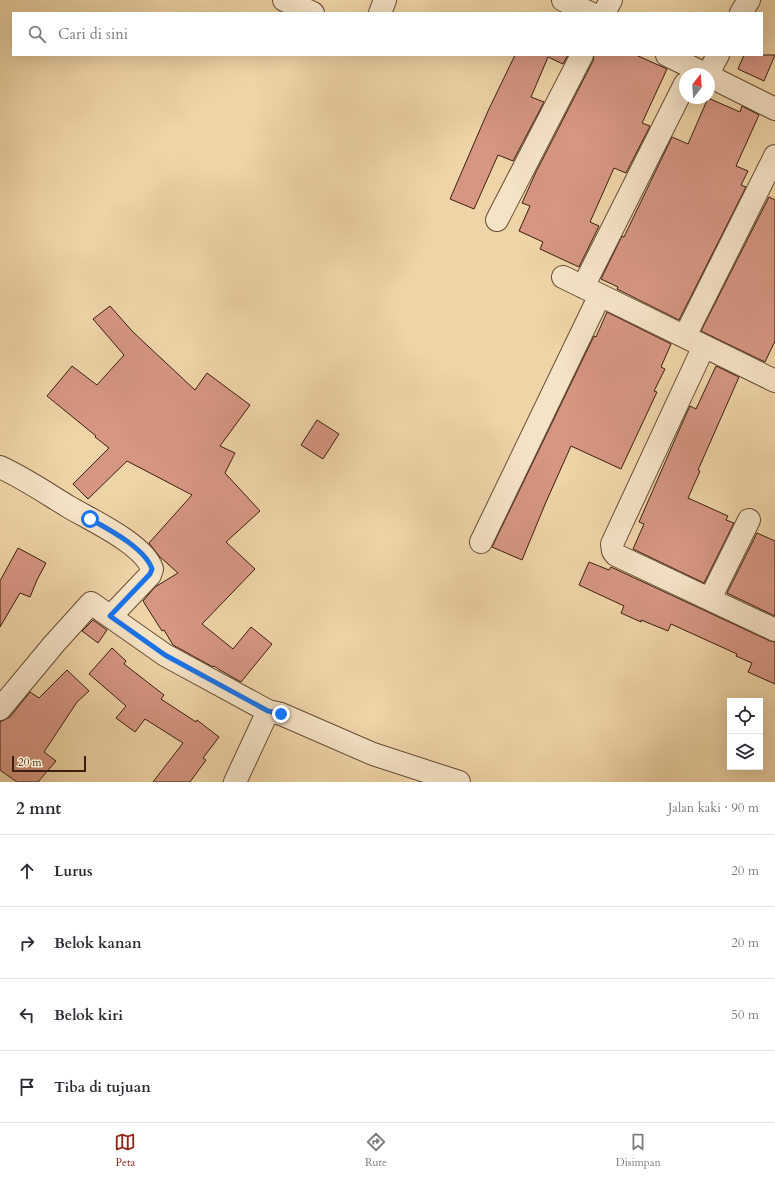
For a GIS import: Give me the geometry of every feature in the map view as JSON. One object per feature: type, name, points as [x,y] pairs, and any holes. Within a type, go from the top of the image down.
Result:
[{"type":"street","points":[[284,0],[312,12]]},
{"type":"street","points":[[380,12],[385,0]]},
{"type":"street","points":[[563,0],[588,12]]},
{"type":"street","points":[[605,12],[612,0]]},
{"type":"street","points":[[743,12],[749,0]]},
{"type":"street","points":[[497,220],[581,56]]},
{"type":"street","points":[[669,56],[687,68]]},
{"type":"street","points":[[705,68],[717,56]]},
{"type":"street","points":[[715,83],[775,109]]},
{"type":"street","points":[[481,542],[592,291],[684,104]]},
{"type":"street","points":[[775,156],[694,341],[612,544],[616,555],[775,630]]},
{"type":"street","points":[[563,277],[775,381]]},
{"type":"street","points":[[0,467],[22,477],[121,537],[147,560],[152,569],[150,574],[110,616]]},
{"type":"street","points":[[710,600],[749,520]]},
{"type":"street","points":[[0,709],[88,604],[91,603],[165,655],[268,711],[281,714],[373,754],[459,782]]},
{"type":"street","points":[[236,782],[268,711]]},
{"type":"building","points":[[775,55],[764,81],[738,69],[744,56]]},
{"type":"building","points":[[515,56],[567,56],[563,64],[548,57],[531,97],[544,102],[513,161],[498,155],[474,209],[450,199],[488,111]]},
{"type":"building","points":[[594,56],[638,56],[667,69],[642,123],[650,126],[626,173],[614,168],[590,222],[599,226],[579,267],[540,249],[543,242],[519,231],[530,206],[522,203],[536,172],[593,61]]},
{"type":"building","points":[[715,101],[740,112],[742,106],[759,115],[736,166],[748,171],[741,185],[746,187],[679,320],[617,289],[618,287],[601,279],[622,236],[624,237],[672,137],[688,144],[705,104],[715,104]]},
{"type":"building","points":[[769,197],[775,200],[775,341],[765,362],[701,331]]},
{"type":"building","points":[[110,306],[133,332],[195,390],[207,373],[250,405],[220,446],[235,453],[225,473],[260,511],[226,542],[255,569],[202,624],[233,649],[251,627],[272,644],[241,682],[173,645],[164,630],[162,631],[143,601],[155,587],[178,573],[159,556],[149,543],[192,495],[127,461],[88,499],[73,484],[109,448],[47,396],[72,366],[97,385],[124,355],[93,319]]},
{"type":"building","points":[[607,312],[671,344],[661,367],[665,369],[654,391],[657,392],[621,469],[571,446],[522,560],[492,547]]},
{"type":"building","points":[[716,366],[739,377],[698,470],[700,471],[688,498],[728,516],[726,520],[734,523],[704,583],[633,549],[644,524],[639,522],[684,419],[690,406],[696,409]]},
{"type":"building","points":[[317,420],[339,434],[323,459],[301,445]]},
{"type":"building","points":[[757,533],[775,541],[775,616],[727,593]]},
{"type":"building","points":[[18,548],[46,563],[30,597],[20,593],[0,627],[0,581]]},
{"type":"building","points":[[589,562],[609,570],[611,567],[775,642],[775,684],[748,672],[752,663],[736,656],[737,654],[671,624],[668,631],[641,620],[641,622],[621,613],[624,606],[579,585]]},
{"type":"building","points":[[93,620],[107,630],[98,643],[82,631]]},
{"type":"building","points":[[112,648],[126,661],[124,664],[164,695],[161,699],[196,722],[197,720],[219,737],[203,758],[206,760],[190,782],[153,782],[183,743],[145,719],[135,732],[116,718],[126,706],[89,674]]},
{"type":"building","points":[[67,670],[89,691],[77,702],[44,752],[56,761],[38,782],[17,782],[0,770],[0,722],[10,717],[30,692],[39,698]]},
{"type":"route","points":[[90,519],[121,537],[147,560],[152,569],[150,574],[110,616],[165,655],[268,711],[281,714]]}]
